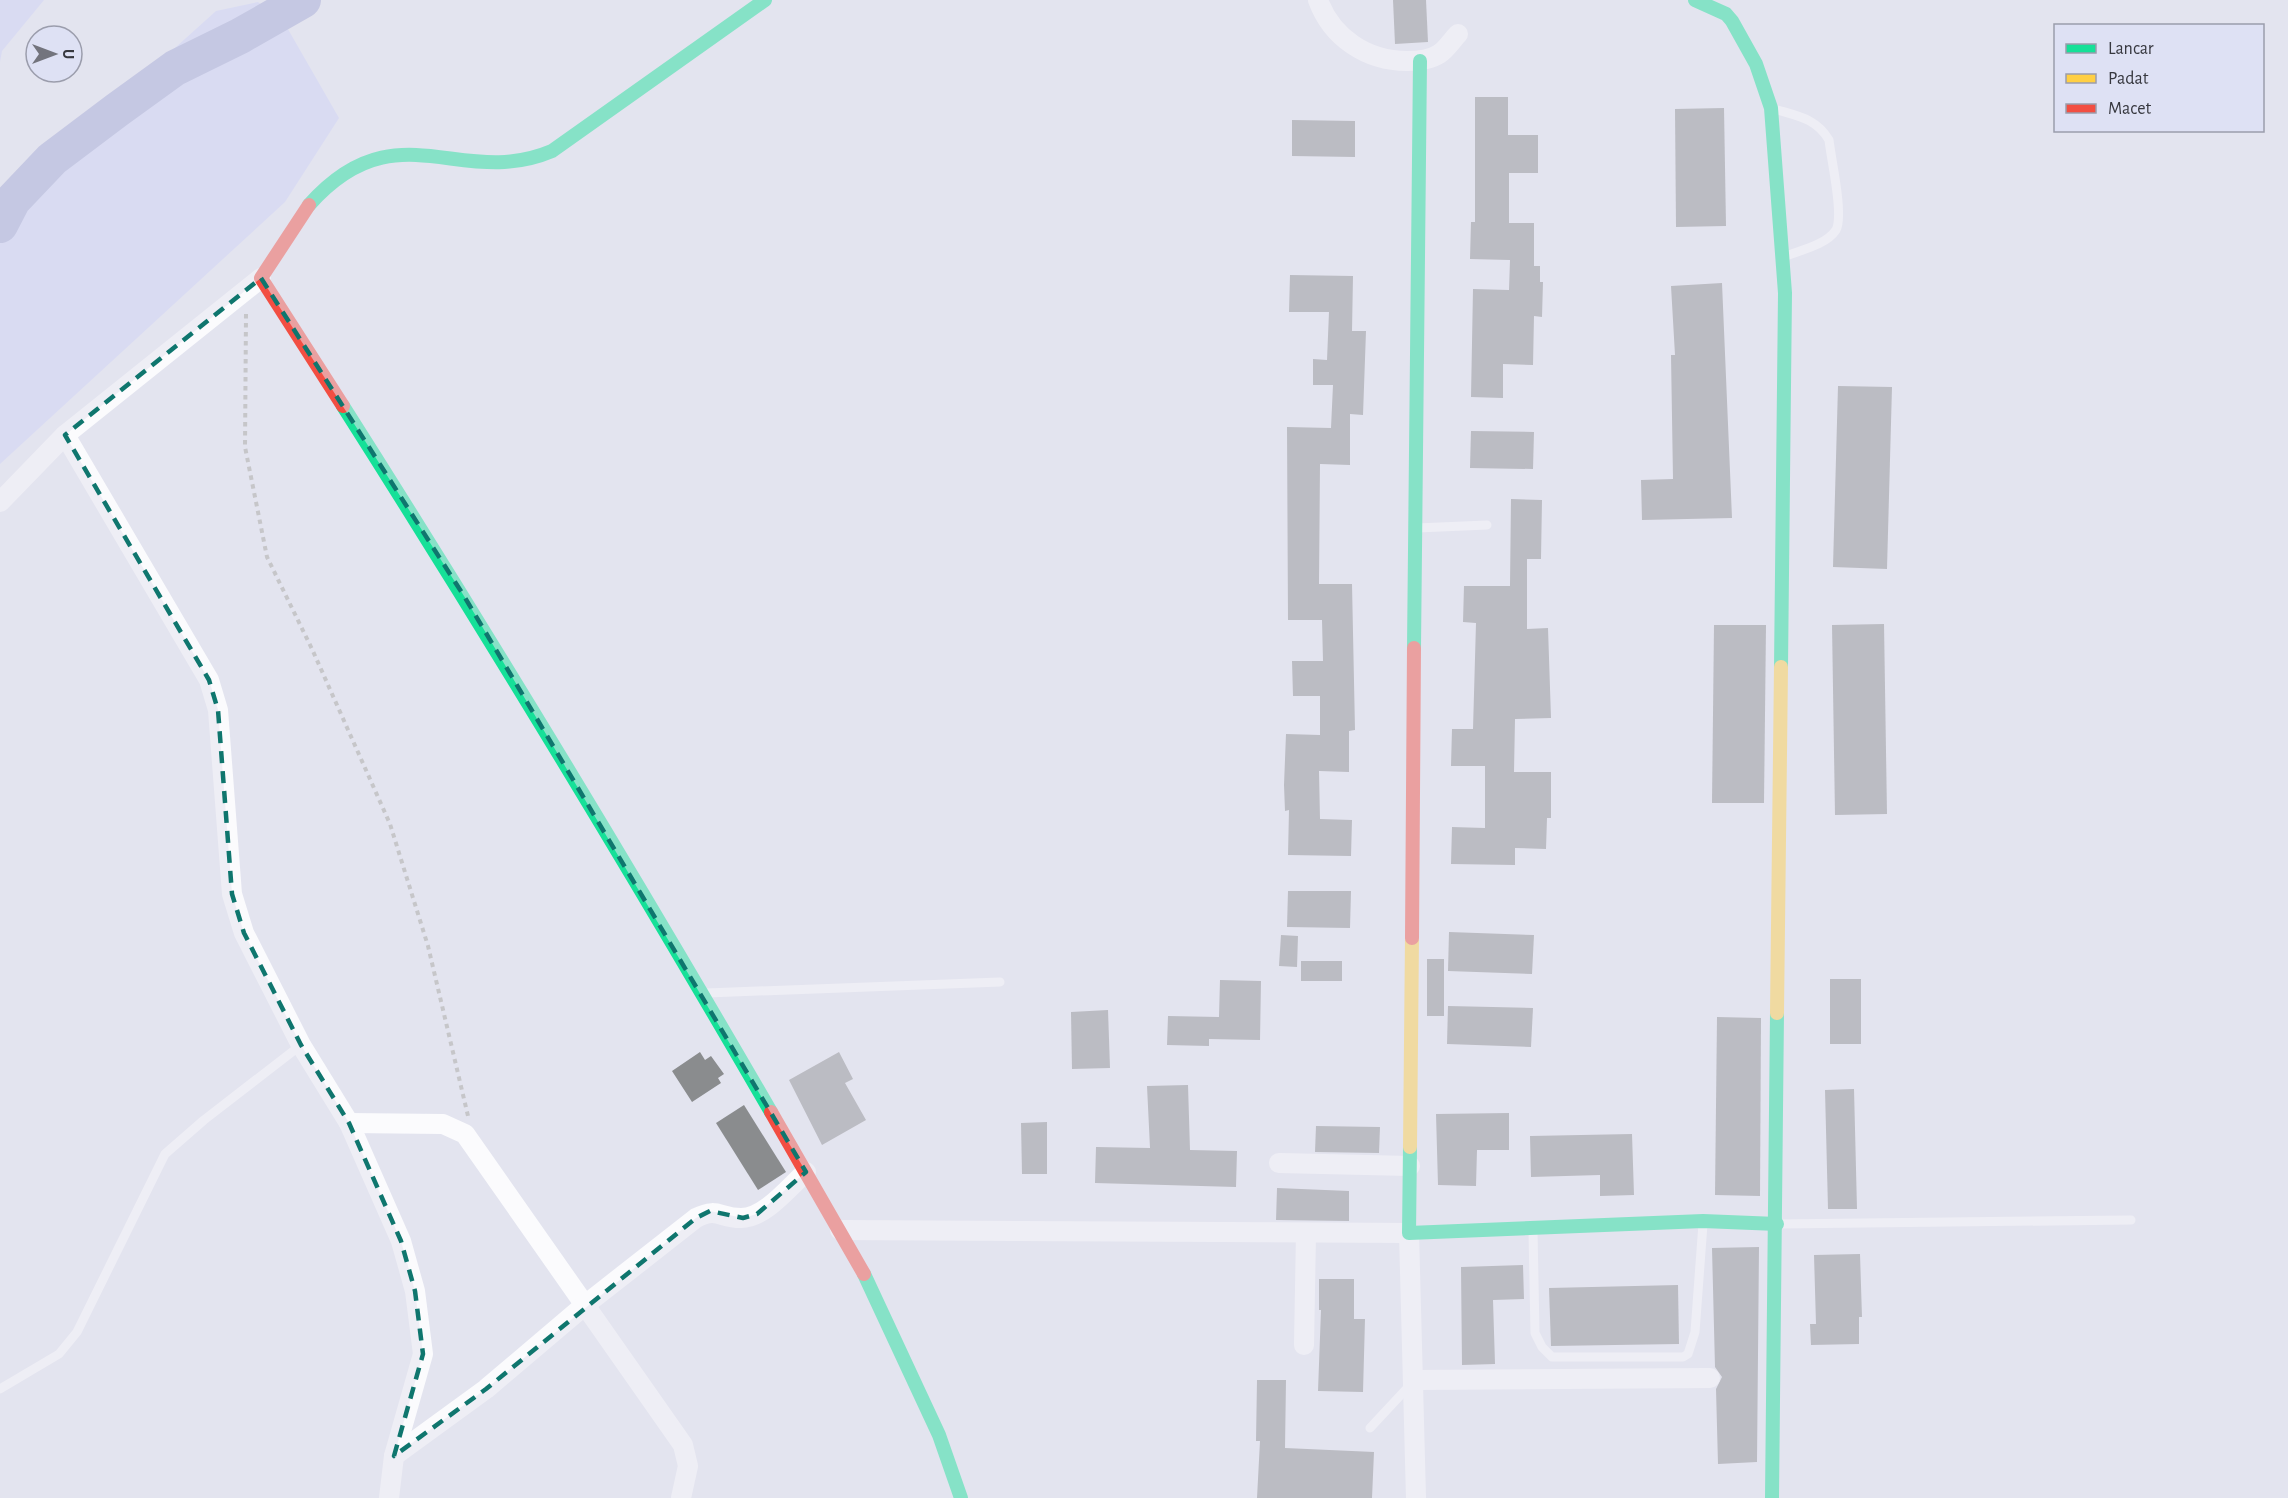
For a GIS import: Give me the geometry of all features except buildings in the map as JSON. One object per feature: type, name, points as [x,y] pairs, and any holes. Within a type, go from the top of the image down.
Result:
[{"type":"street","points":[[0,502],[65,435],[254,283],[315,194],[356,166],[376,158],[398,155],[501,161],[537,158],[552,151],[765,0]]},
{"type":"street","points":[[1318,0],[1322,13],[1335,30],[1355,48],[1387,61],[1420,61],[1439,54],[1458,34]]},
{"type":"street","points":[[1695,0],[1726,14],[1732,21],[1756,64],[1771,108],[1785,292],[1777,1224],[1772,1498]]},
{"type":"street","points":[[1416,1498],[1415,1380],[1409,1233],[1420,61]]},
{"type":"street","points":[[254,283],[464,596],[702,993],[840,1230],[859,1263],[916,1384],[939,1435],[961,1498]]},
{"type":"street","points":[[65,435],[209,680],[216,698],[232,894],[243,933],[301,1045],[349,1123],[401,1241],[415,1292],[423,1345],[422,1361],[394,1456],[389,1498]]},
{"type":"street","points":[[349,1123],[443,1124],[465,1134],[683,1445],[688,1466],[681,1498]]},
{"type":"street","points":[[1279,1163],[1410,1166]]},
{"type":"street","points":[[394,1456],[486,1389],[585,1305],[696,1218],[710,1211],[743,1218],[757,1214],[806,1172]]},
{"type":"street","points":[[840,1230],[1409,1233],[1703,1221],[1777,1224]]},
{"type":"street","points":[[1304,1346],[1306,1233]]},
{"type":"street","points":[[1415,1380],[1710,1378]]},
{"type":"lane","points":[[1771,108],[1809,119],[1824,132],[1829,140],[1839,217],[1836,229],[1828,237],[1782,257]]},
{"type":"lane","points":[[1414,528],[1486,525]]},
{"type":"lane","points":[[702,993],[1000,982]]},
{"type":"lane","points":[[0,1389],[59,1354],[77,1332],[165,1154],[301,1045]]},
{"type":"lane","points":[[1777,1224],[2131,1220]]},
{"type":"lane","points":[[1533,1228],[1535,1334],[1547,1353],[1552,1357],[1683,1357],[1688,1354],[1695,1332],[1703,1221]]},
{"type":"lane","points":[[1370,1428],[1415,1380]]},
{"type":"path","points":[[254,283],[245,447],[267,557],[312,649],[390,824],[428,946],[466,1100],[473,1146]]},
{"type":"highlighted area","points":[[261,278],[464,596],[806,1172],[757,1214],[743,1218],[710,1211],[696,1218],[486,1389],[394,1456],[423,1354],[415,1291],[401,1241],[349,1123],[301,1045],[244,933],[232,894],[218,710],[209,680],[65,435]]},
{"type":"shaded area","points":[[0,0],[44,0],[2,51],[0,62]]},
{"type":"shaded area","points":[[258,2],[285,24],[339,118],[285,202],[0,464],[0,235],[28,185],[95,117],[139,99],[166,56],[216,11]]},
{"type":"waterway","points":[[0,225],[13,200],[52,159],[117,110],[175,68],[240,36],[303,0]]},
{"type":"traffic: fast","points":[[309,205],[341,176],[371,161],[400,155],[487,162],[519,160],[552,151],[765,0]]},
{"type":"traffic: fast","points":[[1695,0],[1726,14],[1732,21],[1756,64],[1771,108],[1785,293],[1781,667]]},
{"type":"traffic: fast","points":[[1414,648],[1420,61]]},
{"type":"traffic: fast","points":[[343,406],[561,757],[771,1112]]},
{"type":"traffic: fast","points":[[1772,1498],[1777,1013]]},
{"type":"traffic: fast","points":[[1410,1147],[1409,1233],[1703,1221],[1777,1224]]},
{"type":"traffic: fast","points":[[864,1274],[939,1435],[961,1498]]},
{"type":"traffic: slow","points":[[1777,1013],[1781,667]]},
{"type":"traffic: slow","points":[[1410,1147],[1412,938]]},
{"type":"traffic: jam","points":[[309,205],[261,278],[343,406]]},
{"type":"traffic: jam","points":[[1412,938],[1414,648]]},
{"type":"traffic: jam","points":[[771,1112],[864,1274]]}]
